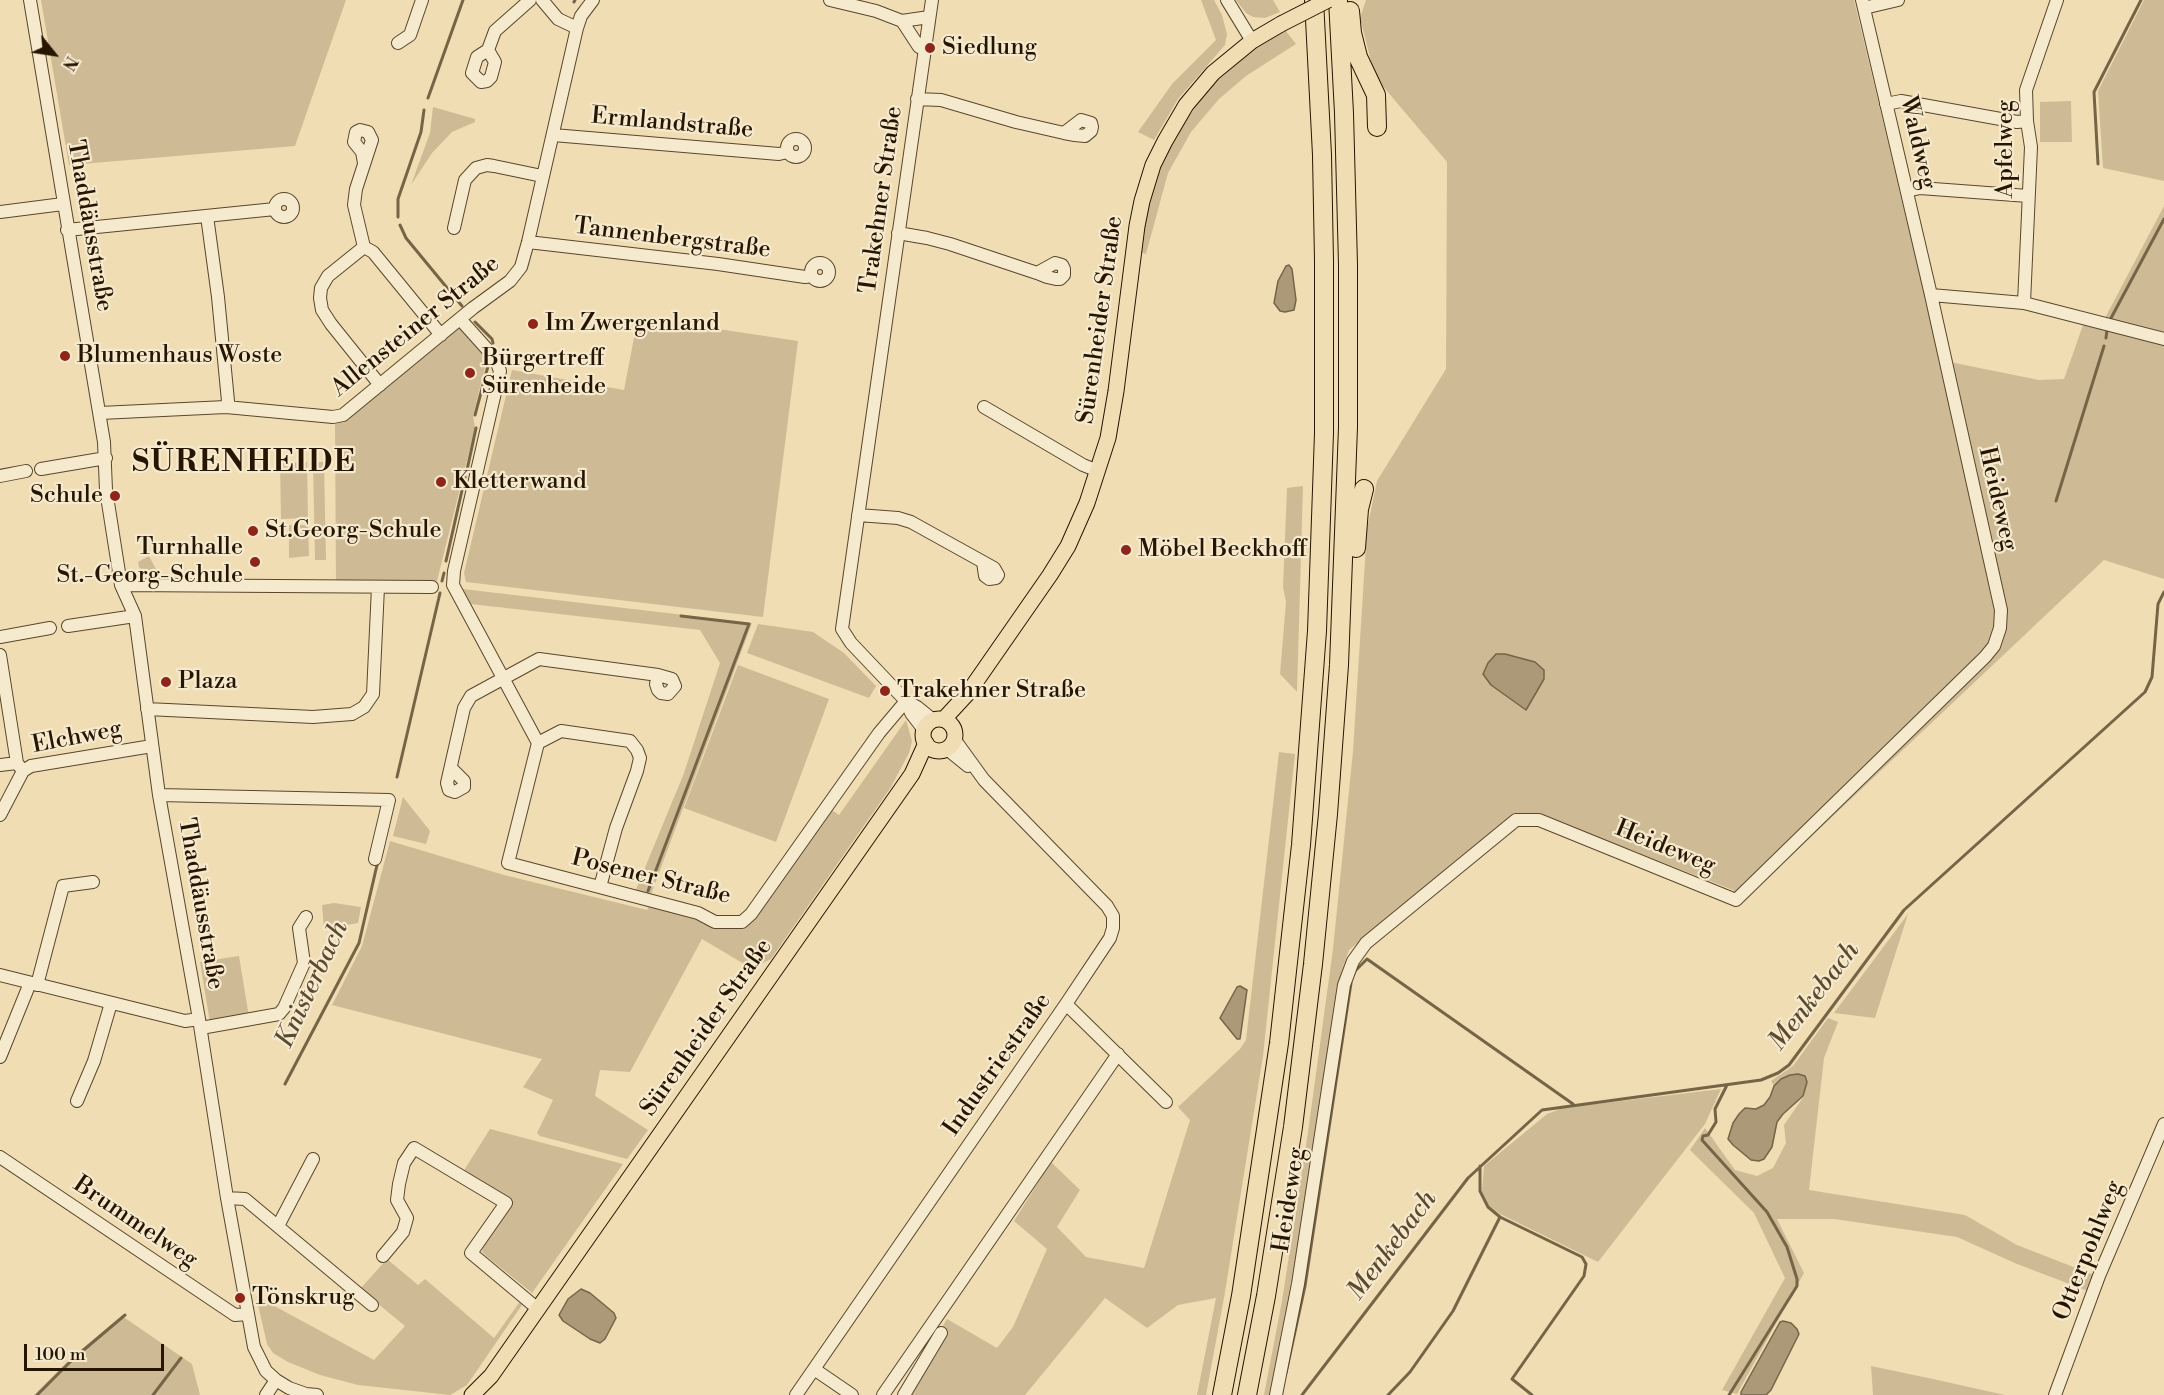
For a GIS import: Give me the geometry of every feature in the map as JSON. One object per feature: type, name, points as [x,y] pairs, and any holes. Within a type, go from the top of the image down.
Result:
[{"type":"highway","points":[[1303,0],[1306,32],[1317,47]]},
{"type":"highway","points":[[1222,1395],[1241,1296],[1282,1022],[1301,845],[1317,631],[1324,433],[1324,272],[1314,0]]},
{"type":"highway","points":[[1247,1395],[1266,1296],[1293,1127],[1312,975],[1328,814],[1343,585],[1348,427],[1348,266],[1338,0]]},
{"type":"highway","points":[[1349,0],[1352,33],[1358,57],[1376,95],[1377,127]]},
{"type":"highway","points":[[1343,585],[1354,572],[1357,532],[1364,489]]},
{"type":"main road","name":"Sürenheider Straße","points":[[482,1395],[491,1376],[940,735],[1068,546],[1087,503],[1107,438],[1137,226],[1145,187],[1165,141],[1186,105],[1227,60],[1252,41],[1328,0]]},
{"type":"main road","name":"Sürenheider Straße","points":[[472,1395],[491,1376]]},
{"type":"street","name":"Thaddäusstraße","points":[[30,0],[100,413],[106,458],[106,490],[121,585],[135,616],[159,795],[254,1347],[266,1371],[276,1380],[288,1388],[317,1395]]},
{"type":"street","points":[[398,43],[410,35],[422,0]]},
{"type":"street","points":[[488,50],[495,30],[530,0]]},
{"type":"street","points":[[542,0],[558,20],[577,28]]},
{"type":"street","name":"Allensteiner Straße","points":[[100,413],[226,407],[333,417],[343,415],[515,276],[521,267],[528,242],[577,28],[581,16],[593,0]]},
{"type":"street","points":[[830,0],[876,11],[902,21],[929,17]]},
{"type":"street","name":"Trakehner Straße","points":[[932,0],[842,629],[851,642],[907,702],[911,713],[940,735]]},
{"type":"street","points":[[1227,0],[1252,41]]},
{"type":"street","points":[[1863,4],[1898,0]]},
{"type":"street","name":"Apfelweg","points":[[2024,303],[2031,147],[2026,90],[2057,0]]},
{"type":"street","name":"Waldweg","points":[[1863,4],[1931,295]]},
{"type":"street","points":[[902,21],[919,47],[924,49]]},
{"type":"street","points":[[917,99],[941,100],[1016,122],[1064,133]]},
{"type":"street","points":[[1886,104],[1901,101],[2017,122],[2027,121]]},
{"type":"street","name":"Ermlandstraße","points":[[553,135],[779,154],[788,152]]},
{"type":"street","points":[[364,163],[354,205],[364,247],[373,252],[441,335]]},
{"type":"street","points":[[454,228],[465,180],[476,168],[487,165],[542,176]]},
{"type":"street","points":[[1907,191],[1920,188],[2028,196]]},
{"type":"street","points":[[0,212],[63,204]]},
{"type":"street","points":[[68,230],[275,208]]},
{"type":"street","points":[[207,216],[227,390],[226,407]]},
{"type":"street","points":[[898,233],[950,244],[1037,273]]},
{"type":"street","name":"Tannenbergstraße","points":[[528,242],[718,264],[805,278],[812,276]]},
{"type":"street","points":[[364,247],[328,276],[321,288],[320,298],[322,310],[332,325],[380,385]]},
{"type":"street","points":[[1931,295],[2024,303],[2164,339]]},
{"type":"street","name":"Heideweg","points":[[1276,1395],[1298,1284],[1344,985],[1353,961],[1366,943],[1516,820],[1539,820],[1736,900],[1994,646],[2000,628],[2001,610],[1931,295]]},
{"type":"street","points":[[460,319],[495,358],[500,371],[454,572],[453,585],[538,743],[561,731],[630,741],[637,750],[640,758],[637,771],[616,828],[600,887]]},
{"type":"street","points":[[984,406],[1083,465],[1098,471]]},
{"type":"street","points":[[41,469],[106,458]]},
{"type":"street","points":[[0,476],[26,471]]},
{"type":"street","points":[[858,515],[898,518],[911,522],[983,562]]},
{"type":"street","points":[[121,585],[432,587]]},
{"type":"street","points":[[147,710],[313,717],[352,714],[364,707],[373,694],[378,587]]},
{"type":"street","points":[[68,626],[135,616]]},
{"type":"street","points":[[0,637],[50,628]]},
{"type":"street","points":[[0,655],[20,767],[0,765]]},
{"type":"street","points":[[451,768],[464,708],[471,696],[538,659],[658,675]]},
{"type":"street","name":"Posener Straße","points":[[538,743],[508,863],[698,913],[715,922],[742,922],[752,914],[879,733],[907,702]]},
{"type":"street","name":"Industriestraße","points":[[796,1395],[1066,1004],[1110,938],[1113,928],[1113,916],[1107,906],[940,735]]},
{"type":"street","name":"Elchweg","points":[[0,815],[20,767],[152,746]]},
{"type":"street","points":[[159,795],[389,800],[375,859]]},
{"type":"street","points":[[0,1057],[33,984],[63,886],[93,882]]},
{"type":"street","points":[[0,975],[185,1021],[200,1023],[279,1014],[284,1008],[304,963],[299,928],[306,916]]},
{"type":"street","points":[[77,1101],[94,1061],[111,1003]]},
{"type":"street","points":[[1066,1004],[1166,1102]]},
{"type":"street","points":[[883,1395],[1118,1054]]},
{"type":"street","name":"Otterpohlweg","points":[[2055,1395],[2099,1276],[2164,1124]]},
{"type":"street","points":[[383,1256],[404,1232],[408,1218],[398,1200],[398,1192],[404,1163],[414,1148],[506,1203],[471,1253],[538,1309]]},
{"type":"street","name":"Brummelweg","points":[[0,1157],[235,1315],[248,1314]]},
{"type":"street","points":[[278,1226],[313,1159]]},
{"type":"street","points":[[227,1198],[245,1199],[372,1305]]},
{"type":"street","points":[[904,1395],[941,1333]]},
{"type":"street","points":[[814,1369],[852,1395]]},
{"type":"street","points":[[266,1395],[276,1380]]},
{"type":"shaded area","points":[[41,0],[346,0],[295,146],[69,165]]},
{"type":"shaded area","points":[[1201,0],[1214,0],[1222,15],[1227,34],[1225,45],[1178,99],[1154,140],[1138,132],[1172,84],[1216,40]]},
{"type":"shaded area","points":[[1236,0],[1273,0],[1280,12],[1265,18],[1253,17],[1246,13]]},
{"type":"shaded area","points":[[1366,0],[1854,0],[1940,360],[2039,380],[2064,379],[2083,325],[2164,345],[2164,579],[2104,560],[1743,901],[1733,890],[1539,814],[1515,814],[1349,950],[1341,972],[1295,1282],[1272,1395],[1264,1395],[1282,1301],[1333,949],[1353,751],[1367,529],[1377,481],[1446,369],[1447,162],[1381,84],[1372,65],[1360,18]]},
{"type":"shaded area","points":[[2144,0],[2164,0],[2164,181],[2103,168],[2098,91]]},
{"type":"shaded area","points":[[1285,30],[1296,44],[1246,76],[1219,99],[1191,132],[1168,173],[1146,254],[1139,252],[1148,203],[1160,167],[1182,126],[1207,91],[1219,79],[1257,47]]},
{"type":"shaded area","points":[[2071,101],[2072,142],[2040,142],[2040,102]]},
{"type":"shaded area","points":[[433,107],[475,119],[475,122],[452,132],[432,153],[411,185],[430,133]]},
{"type":"shaded area","points":[[2164,206],[2164,333],[2105,318]]},
{"type":"shaded area","points":[[1289,265],[1292,269],[1296,300],[1294,310],[1285,312],[1280,311],[1274,303],[1278,281],[1286,266]]},
{"type":"shaded area","points":[[638,317],[798,341],[763,617],[466,582],[464,573],[512,370],[624,390]]},
{"type":"shaded area","points":[[456,329],[463,329],[488,356],[473,415],[475,428],[437,581],[336,582],[335,423],[343,421]]},
{"type":"shaded area","points":[[307,462],[308,518],[281,519],[280,463]]},
{"type":"shaded area","points":[[313,462],[324,462],[326,560],[315,560]]},
{"type":"shaded area","points":[[1303,486],[1297,692],[1280,674],[1286,602],[1283,587],[1287,488]]},
{"type":"shaded area","points":[[289,525],[308,525],[309,556],[289,558]]},
{"type":"shaded area","points":[[149,556],[158,573],[141,575],[138,562]]},
{"type":"shaded area","points":[[463,589],[752,623],[650,897],[635,892],[684,773],[720,663],[700,630],[471,604]]},
{"type":"shaded area","points":[[758,624],[813,632],[844,653],[876,686],[869,698],[747,653]]},
{"type":"shaded area","points":[[1496,654],[1505,654],[1535,662],[1544,670],[1544,679],[1526,710],[1491,685],[1483,674],[1488,663]]},
{"type":"shaded area","points":[[738,665],[829,699],[776,842],[684,808]]},
{"type":"shaded area","points":[[906,720],[912,741],[909,753],[891,787],[771,959],[761,964],[756,971],[702,939],[630,1072],[600,1070],[595,1096],[648,1130],[627,1159],[540,1136],[537,1133],[553,1100],[523,1087],[542,1059],[332,1005],[362,946],[390,841],[504,875],[647,910],[650,904],[695,917],[715,928],[743,928],[757,916],[832,810],[839,815]]},
{"type":"shaded area","points":[[1279,752],[1295,754],[1263,1056],[1206,1395],[1197,1395],[1216,1298],[1178,1305],[1147,1328],[1105,1298],[1025,1395],[901,1395],[947,1319],[997,1348],[1013,1327],[1047,1249],[1014,1221],[1051,1162],[1080,1190],[1057,1227],[1086,1257],[1144,1268],[1190,1120],[1178,1107],[1240,1049],[1246,1040]]},
{"type":"shaded area","points":[[403,797],[430,831],[426,844],[393,836]]},
{"type":"shaded area","points":[[334,903],[361,907],[358,923],[324,929],[322,905]]},
{"type":"shaded area","points":[[1908,914],[1875,1018],[1834,1013]]},
{"type":"shaded area","points":[[239,956],[249,1017],[210,1023],[200,962]]},
{"type":"shaded area","points":[[1240,986],[1247,990],[1240,1039],[1237,1039],[1220,1018],[1237,987]]},
{"type":"shaded area","points":[[1828,1018],[1838,1022],[1824,1058],[1809,1190],[1965,1215],[2017,1245],[2094,1275],[2088,1291],[2017,1264],[1957,1237],[1834,1219],[1777,1219],[1804,1273],[1737,1394],[1722,1390],[1785,1278],[1754,1213],[1690,1150],[1705,1128],[1735,1170],[1757,1176],[1773,1168],[1786,1143],[1784,1125],[1804,1096],[1798,1074],[1790,1075],[1774,1086],[1771,1081],[1793,1066]]},
{"type":"shaded area","points":[[1798,1074],[1805,1076],[1807,1082],[1803,1096],[1777,1122],[1772,1147],[1764,1159],[1751,1160],[1728,1139],[1733,1123],[1745,1108],[1756,1109],[1764,1105],[1774,1086],[1781,1079]]},
{"type":"shaded area","points":[[1721,1089],[1705,1124],[1598,1262],[1500,1214],[1489,1206],[1482,1191],[1484,1166],[1547,1114],[1563,1108]]},
{"type":"shaded area","points":[[490,1129],[623,1164],[532,1293],[482,1251],[512,1202],[463,1172]]},
{"type":"shaded area","points":[[387,1259],[418,1285],[425,1279],[494,1338],[521,1300],[524,1302],[467,1385],[450,1395],[358,1385],[320,1375],[288,1362],[273,1353],[267,1344],[256,1296],[374,1360],[405,1326],[360,1289]]},
{"type":"shaded area","points":[[581,1289],[590,1293],[614,1313],[616,1318],[605,1339],[600,1343],[563,1321],[559,1315],[568,1299]]},
{"type":"shaded area","points":[[122,1316],[192,1364],[200,1395],[34,1395],[72,1357]]},
{"type":"shaded area","points":[[1780,1322],[1791,1323],[1799,1334],[1771,1390],[1766,1395],[1741,1395]]},
{"type":"shaded area","points":[[1871,1366],[1933,1379],[2005,1395],[1873,1395]]},
{"type":"waterway","name":"Knisterbach","points":[[428,98],[463,0]]},
{"type":"waterway","points":[[2098,164],[2094,92],[2141,0]]},
{"type":"waterway","name":"Knisterbach","points":[[398,217],[398,199],[421,132],[424,110]]},
{"type":"waterway","points":[[2110,320],[2164,219]]},
{"type":"waterway","name":"Knisterbach","points":[[400,225],[406,238],[462,306]]},
{"type":"waterway","name":"Knisterbach","points":[[475,322],[492,339],[493,343]]},
{"type":"waterway","points":[[2106,338],[2107,330]]},
{"type":"waterway","points":[[2056,501],[2104,346]]},
{"type":"waterway","name":"Knisterbach","points":[[475,415],[488,366]]},
{"type":"waterway","name":"Knisterbach","points":[[467,470],[476,428]]},
{"type":"waterway","name":"Knisterbach","points":[[446,561],[465,477]]},
{"type":"waterway","name":"Knisterbach","points":[[442,581],[444,573]]},
{"type":"waterway","name":"Menkebach","points":[[1302,1395],[1468,1178],[1542,1110],[1761,1080],[1778,1073],[1789,1065],[1904,910],[2145,692],[2152,677],[2158,604],[2164,592]]},
{"type":"waterway","name":"Knisterbach","points":[[397,777],[440,593]]},
{"type":"waterway","points":[[648,891],[749,624],[681,616]]},
{"type":"waterway","name":"Knisterbach","points":[[285,1084],[359,943],[377,865]]},
{"type":"waterway","points":[[1355,971],[1367,959],[1573,1104]]},
{"type":"waterway","points":[[1286,1373],[1305,1286],[1351,983]]},
{"type":"waterway","points":[[1727,1085],[1715,1109],[1716,1122],[1702,1140],[1767,1212],[1787,1247],[1797,1279],[1797,1286],[1729,1395]]},
{"type":"waterway","points":[[1388,1395],[1410,1372],[1453,1311],[1500,1217],[1488,1207],[1480,1191],[1480,1166]]},
{"type":"waterway","points":[[1500,1217],[1582,1257],[1586,1264],[1584,1276],[1512,1379],[1532,1395]]},
{"type":"waterway","name":"Knisterbach","points":[[37,1395],[73,1359],[125,1315]]},
{"type":"waterway","points":[[153,1395],[181,1358]]},
{"type":"place","name":"Siedlung","points":[[930,48]]},
{"type":"place","name":"Im Zwergenland","points":[[533,324]]},
{"type":"place","name":"Blumenhaus Woste","points":[[65,356]]},
{"type":"place","name":"Bürgertreff Sürenheide","points":[[470,373]]},
{"type":"place","name":"Kletterwand","points":[[441,482]]},
{"type":"place","name":"Schule","points":[[115,496]]},
{"type":"place","name":"St.Georg-Schule","points":[[253,531]]},
{"type":"place","name":"Möbel Beckhoff","points":[[1126,550]]},
{"type":"place","name":"Turnhalle St.-Georg-Schule","points":[[255,562]]},
{"type":"place","name":"Plaza","points":[[166,682]]},
{"type":"place","name":"Trakehner Straße","points":[[885,691]]},
{"type":"place","name":"Tönskrug","points":[[240,1298]]},
{"type":"district","name":"SÜRENHEIDE","points":[[244,464]]}]
